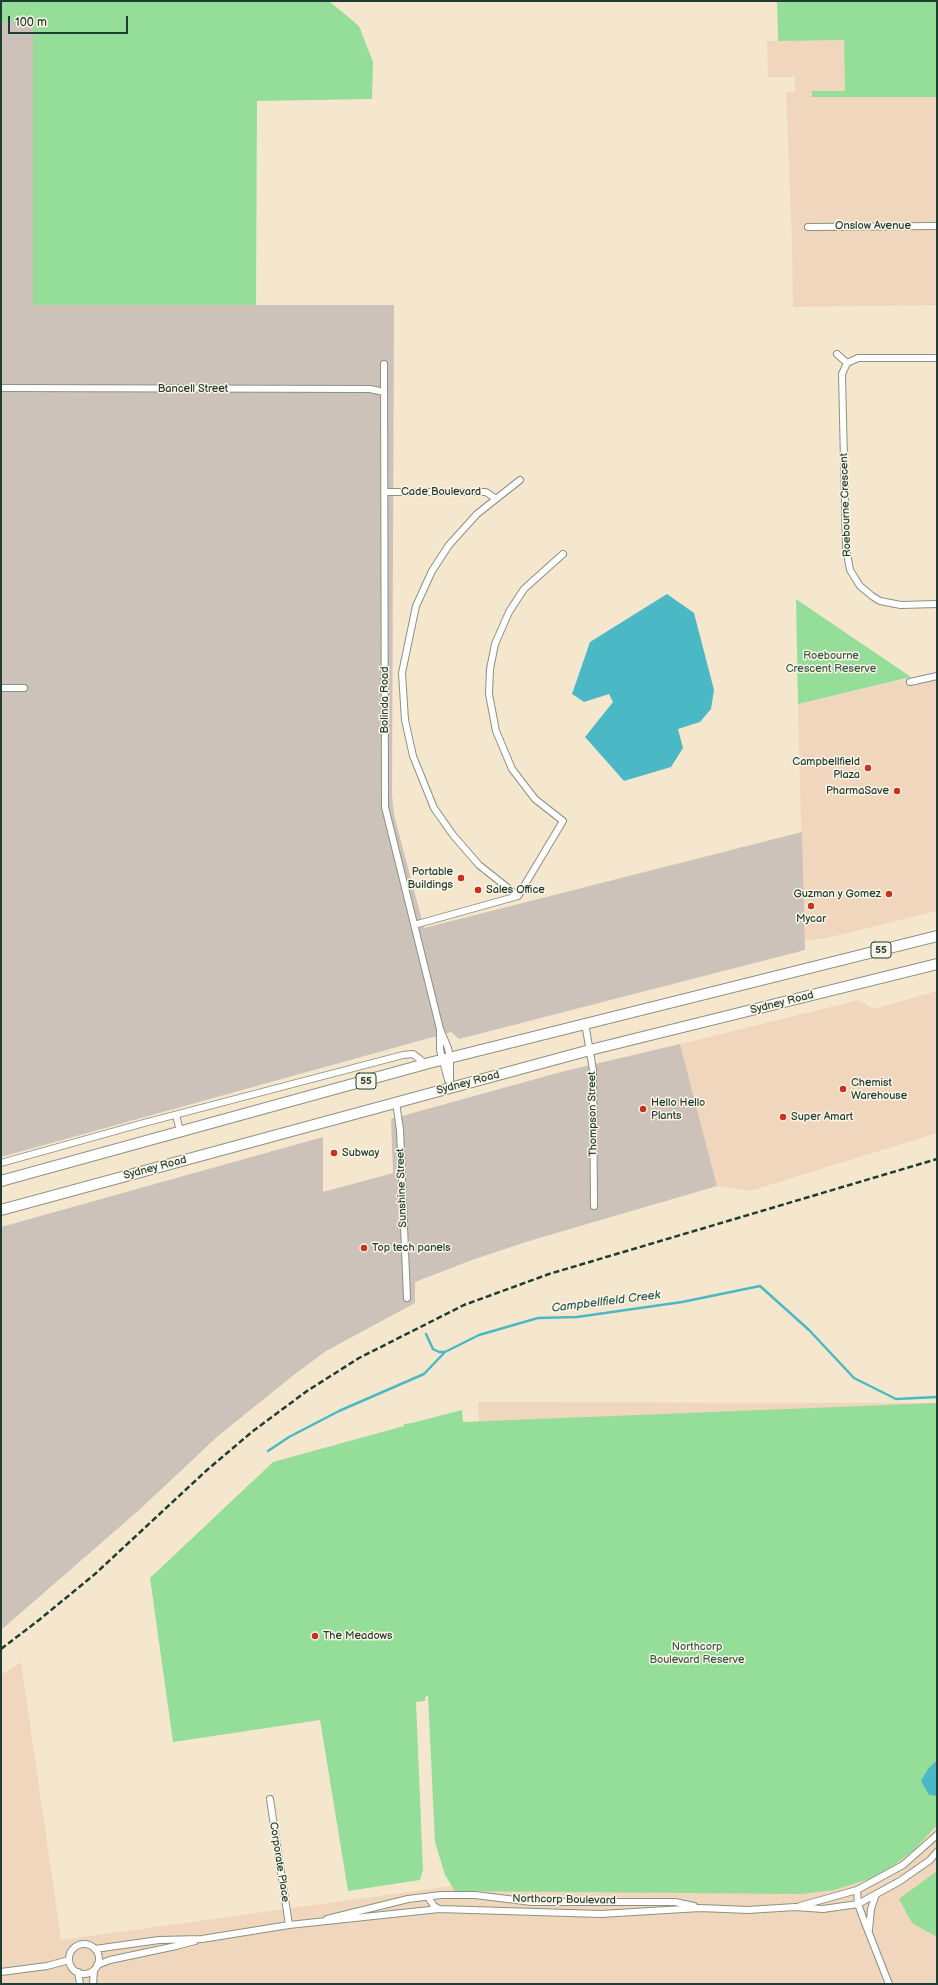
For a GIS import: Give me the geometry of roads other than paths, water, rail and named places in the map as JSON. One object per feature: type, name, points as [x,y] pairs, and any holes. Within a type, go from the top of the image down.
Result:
[{"type":"highway","name":"55","points":[[1,1181],[426,1064],[937,936]]},
{"type":"highway","name":"Sydney Road","points":[[1,1210],[590,1050],[937,964]]},
{"type":"street","name":"Onslow Avenue","points":[[808,227],[937,226]]},
{"type":"street","points":[[837,354],[848,363],[858,358],[937,358]]},
{"type":"street","name":"Roebourne Crescent","points":[[848,363],[842,374],[846,548],[850,570],[860,586],[880,601],[901,605],[937,604]]},
{"type":"street","name":"Bolinda Road","points":[[384,364],[385,807],[440,1029],[450,1087]]},
{"type":"street","name":"Bancell Street","points":[[1,388],[370,389],[384,392]]},
{"type":"street","name":"Cade Boulevard","points":[[518,896],[479,865],[453,835],[434,808],[414,756],[405,720],[402,673],[416,606],[432,570],[449,545],[477,514],[520,480]]},
{"type":"street","name":"Cade Boulevard","points":[[384,492],[486,492],[496,499]]},
{"type":"street","points":[[414,924],[518,896],[563,821],[535,799],[512,769],[496,731],[489,694],[490,668],[495,644],[509,612],[524,589],[563,554]]},
{"type":"street","points":[[910,682],[937,676]]},
{"type":"street","points":[[1,688],[24,688]]},
{"type":"street","name":"Thompson Street","points":[[585,1023],[593,1070],[594,1206]]},
{"type":"street","points":[[1,1163],[403,1055],[414,1054],[426,1064]]},
{"type":"street","name":"Sunshine Street","points":[[396,1102],[400,1130],[407,1298]]},
{"type":"street","points":[[176,1115],[180,1131]]},
{"type":"street","name":"Corporate Place","points":[[270,1799],[289,1925]]},
{"type":"street","name":"Northcorp Boulevard","points":[[795,1907],[857,1890],[903,1865],[937,1835]]},
{"type":"street","name":"Northcorp Boulevard","points":[[69,1960],[72,1951],[78,1946],[87,1945],[95,1950],[159,1940],[202,1938],[289,1925],[439,1909],[601,1914],[700,1908],[748,1910],[795,1907],[823,1908],[858,1904],[900,1881],[930,1860],[937,1852]]},
{"type":"street","points":[[857,1890],[858,1904],[889,1984]]},
{"type":"street","points":[[868,1932],[871,1909],[876,1894]]},
{"type":"street","name":"Northcorp Boulevard","points":[[311,1923],[371,1907],[428,1897],[475,1895],[532,1902],[675,1902],[700,1908]]},
{"type":"street","points":[[428,1897],[434,1906],[439,1909]]},
{"type":"street","name":"Northcorp Boulevard","points":[[78,1972],[86,1974],[110,1960],[176,1946],[202,1938]]},
{"type":"street","points":[[93,1984],[98,1957],[95,1950]]},
{"type":"street","points":[[1,1972],[47,1966],[69,1960],[72,1967],[78,1972],[80,1984]]},
{"type":"water","points":[[667,594],[694,613],[714,690],[711,709],[700,722],[678,729],[683,748],[671,767],[624,781],[585,737],[613,702],[609,694],[584,702],[572,694],[590,642]]},
{"type":"water","points":[[937,1760],[937,1796],[929,1795],[921,1781],[928,1769]]},
{"type":"waterway","name":"Campbellfield Creek","points":[[268,1451],[289,1437],[339,1411],[424,1374],[445,1352],[479,1335],[538,1318],[577,1317],[682,1302],[760,1286],[809,1330],[854,1378],[896,1399],[937,1397]]},
{"type":"waterway","points":[[426,1334],[433,1349],[439,1352],[445,1352]]},
{"type":"railway","points":[[1,1649],[95,1574],[207,1470],[253,1431],[307,1391],[359,1358],[464,1305],[549,1274],[937,1159]]},
{"type":"place","name":"Campbellfield Plaza","points":[[868,768]]},
{"type":"place","name":"PharmaSave","points":[[897,791]]},
{"type":"place","name":"Portable Buildings","points":[[461,878]]},
{"type":"place","name":"Sales Office","points":[[478,890]]},
{"type":"place","name":"Guzman y Gomez","points":[[889,894]]},
{"type":"place","name":"Mycar","points":[[811,906]]},
{"type":"place","name":"Chemist Warehouse","points":[[843,1089]]},
{"type":"place","name":"Hello Hello Plants","points":[[643,1109]]},
{"type":"place","name":"Super Amart","points":[[783,1117]]},
{"type":"place","name":"Subway","points":[[334,1153]]},
{"type":"place","name":"Top tech panels","points":[[364,1248]]},
{"type":"place","name":"The Meadows","points":[[315,1636]]},
{"type":"park label","name":"Roebourne Crescent Reserve","points":[[831,662]]},
{"type":"park label","name":"Northcorp Boulevard Reserve","points":[[697,1653]]}]
